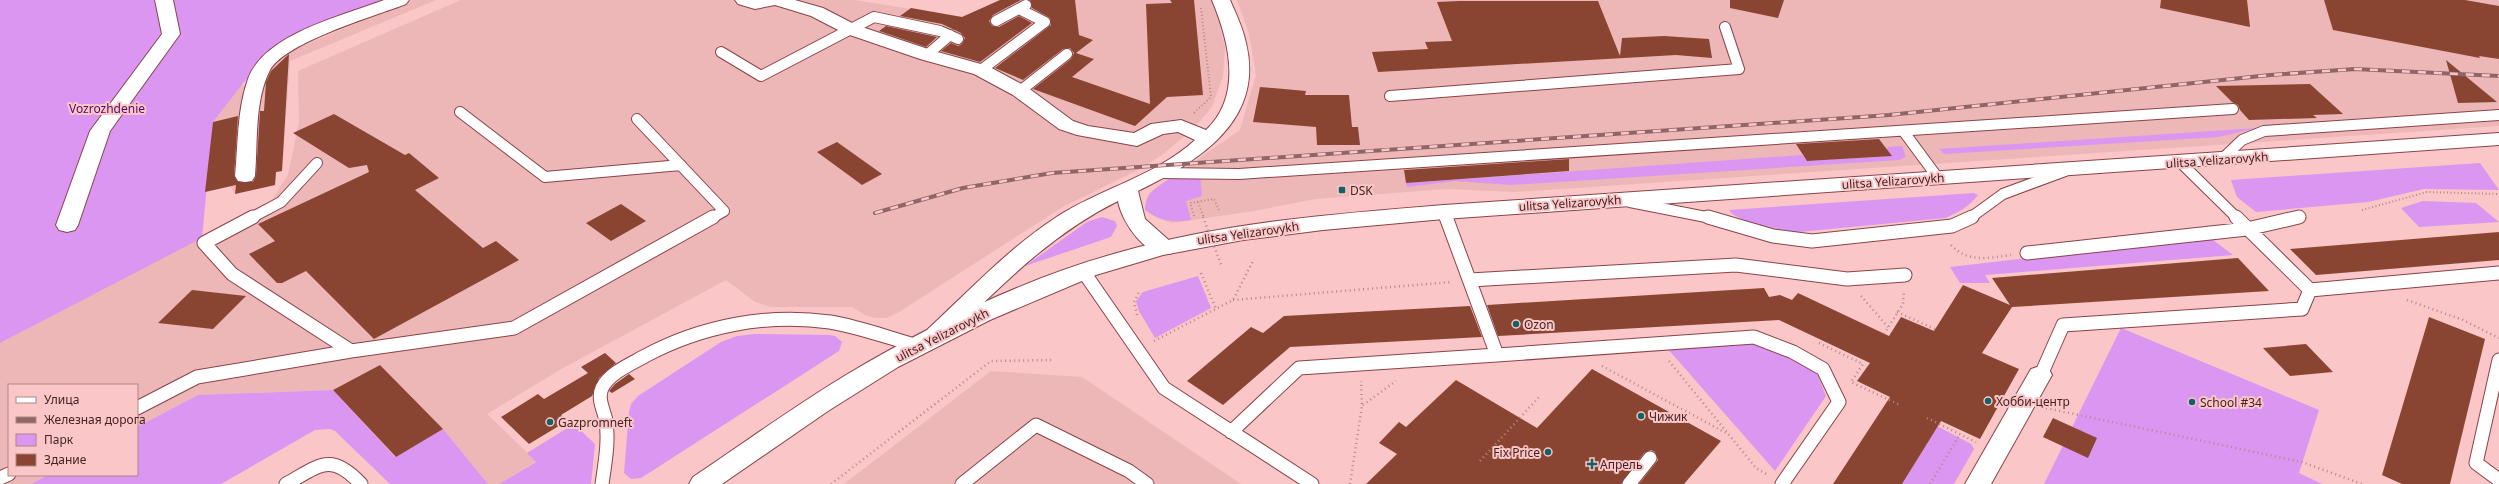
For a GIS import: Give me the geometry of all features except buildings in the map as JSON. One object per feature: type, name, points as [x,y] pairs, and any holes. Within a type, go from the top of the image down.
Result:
[{"type":"street","points":[[67,225],[100,130],[171,34],[164,0]]},
{"type":"street","points":[[246,176],[254,90],[268,59],[289,44],[400,0]]},
{"type":"street","points":[[744,0],[755,4],[776,0],[817,12],[850,29],[926,55],[981,70],[1020,91],[1047,114],[1066,125],[1113,138],[1137,140],[1158,128],[1181,126],[1208,138]]},
{"type":"street","points":[[926,341],[1024,251],[1084,210],[1160,172],[1208,138],[1230,113],[1237,84],[1240,57],[1222,0]]},
{"type":"street","name":"ulitsa Yelizarovykh","points":[[702,484],[837,392],[926,341],[1029,292],[1083,271],[1204,238],[1444,212],[2499,139]]},
{"type":"street","points":[[1127,189],[1128,208],[1131,218],[1164,248]]},
{"type":"street","points":[[1978,484],[2042,372]]},
{"type":"lane","points":[[981,70],[1045,22],[1023,6],[996,21]]},
{"type":"lane","points":[[721,52],[761,76],[874,17],[954,37],[926,55]]},
{"type":"lane","points":[[1390,96],[1739,69],[1725,27]]},
{"type":"lane","points":[[1020,91],[1067,54]]},
{"type":"lane","points":[[1160,172],[1239,174],[1904,132],[2233,109]]},
{"type":"lane","points":[[460,112],[545,177],[681,165]]},
{"type":"lane","points":[[2222,159],[2242,140],[2264,131],[2499,115]]},
{"type":"lane","points":[[138,407],[197,377],[351,351],[514,328],[724,211],[637,119]]},
{"type":"lane","points":[[1904,132],[1938,178]]},
{"type":"lane","points":[[2180,162],[2310,290],[2499,273]]},
{"type":"lane","points":[[317,163],[281,202],[204,244],[232,274],[351,351]]},
{"type":"lane","points":[[1613,200],[1698,214],[1794,240],[1812,241],[1939,229],[1965,221],[2003,194],[2065,170]]},
{"type":"lane","points":[[1444,212],[1497,355]]},
{"type":"lane","points":[[2027,253],[2247,229],[2299,217]]},
{"type":"lane","points":[[1470,280],[1736,265],[1847,279],[1905,275]]},
{"type":"lane","points":[[1083,271],[1164,388],[1312,484]]},
{"type":"lane","points":[[2042,372],[2063,325],[2302,309],[2310,290]]},
{"type":"lane","points":[[602,484],[606,454],[606,421],[600,394],[608,379],[672,342],[726,327],[762,321],[795,319],[820,321],[926,341]]},
{"type":"lane","points":[[1231,432],[1299,368],[1754,337],[1793,352],[1823,369],[1839,402],[1782,484]]},
{"type":"lane","points":[[2499,360],[2476,463],[2499,480]]},
{"type":"lane","points":[[962,484],[1036,425],[1129,471],[1147,484]]},
{"type":"lane","points":[[1629,484],[1650,458]]},
{"type":"lane","points":[[286,484],[316,468],[331,464],[343,466],[361,484]]},
{"type":"path","points":[[1181,126],[1211,97],[1200,2],[1222,0]]},
{"type":"path","points":[[2362,210],[2427,192],[2499,194]]},
{"type":"path","points":[[1194,216],[1190,203],[1214,197],[1220,212]]},
{"type":"path","points":[[1198,202],[1222,267]]},
{"type":"path","points":[[1939,229],[1958,254],[1971,259],[2027,253]]},
{"type":"path","points":[[1233,300],[1254,259]]},
{"type":"path","points":[[1201,273],[1216,309]]},
{"type":"path","points":[[1151,342],[1233,300],[1470,280]]},
{"type":"path","points":[[2383,284],[2394,294],[2463,320],[2499,338]]},
{"type":"path","points":[[1139,318],[1133,307],[1134,298],[1140,290]]},
{"type":"path","points":[[1898,312],[1935,329]]},
{"type":"path","points":[[1148,336],[1155,348]]},
{"type":"path","points":[[1655,344],[1756,468],[1782,484]]},
{"type":"path","points":[[1819,344],[1864,364],[1851,382],[1900,405]]},
{"type":"path","points":[[1573,350],[1730,436]]},
{"type":"path","points":[[831,484],[991,361],[1052,360]]},
{"type":"path","points":[[1362,406],[1423,360]]},
{"type":"path","points":[[1350,484],[1362,406],[1360,364]]},
{"type":"path","points":[[1480,461],[1541,395]]},
{"type":"path","points":[[2024,403],[2302,462],[2362,484]]},
{"type":"path","points":[[1927,418],[1996,451]]},
{"type":"path","points":[[1930,484],[1960,434]]},
{"type":"shaded area","points":[[412,0],[436,0],[290,61],[282,171],[276,172],[275,185],[235,194],[230,186],[205,192],[213,122],[241,86],[266,80],[268,68],[281,55]]},
{"type":"shaded area","points":[[461,0],[854,0],[962,17],[1000,0],[1213,0],[1225,47],[1223,76],[1212,107],[1195,127],[1162,155],[1140,169],[1061,208],[899,312],[886,318],[875,318],[865,315],[852,307],[771,307],[755,302],[726,280],[563,368],[487,414],[536,461],[499,484],[488,484],[443,429],[380,365],[333,390],[198,395],[138,426],[138,384],[8,384],[8,476],[46,476],[31,484],[0,484],[0,343],[272,200],[288,175],[299,122],[298,71]]},
{"type":"shaded area","points":[[1237,0],[2499,0],[2499,126],[1515,192],[1446,189],[1315,199],[1254,211],[1172,223],[1157,218],[1145,210],[1146,200],[1149,193],[1240,130],[1256,75],[1249,34]]},
{"type":"shaded area","points":[[991,371],[1082,377],[1241,484],[844,484]]},
{"type":"green space","name":"Vozrozhdenie","points":[[0,0],[390,0],[262,60],[241,86],[213,122],[202,238],[0,343]]},
{"type":"green space","points":[[2258,128],[2218,137],[1944,154],[1939,149]]},
{"type":"green space","points":[[1902,146],[1906,157],[1899,160],[1511,185],[1455,181],[1407,187],[1406,183],[1802,155],[1807,161],[1891,156],[1886,149],[1888,147]]},
{"type":"green space","points":[[2480,163],[2499,190],[2424,189],[2368,202],[2256,212],[2237,197],[2231,180]]},
{"type":"green space","points":[[1175,175],[1200,176],[1202,196],[1186,201],[1191,220],[1172,221],[1162,219],[1145,210],[1146,203],[1151,193]]},
{"type":"green space","points":[[1974,193],[1978,195],[1971,203],[1945,218],[1799,232],[1772,228],[1750,222],[1733,214],[1729,210]]},
{"type":"green space","points":[[2423,201],[2476,203],[2499,222],[2419,227],[2401,208]]},
{"type":"green space","points":[[1102,217],[1115,221],[1117,226],[1111,237],[1025,266],[1087,222]]},
{"type":"green space","points":[[2209,237],[2233,255],[1985,275],[1990,283],[1960,283],[1950,267]]},
{"type":"green space","points":[[1198,276],[1211,308],[1155,338],[1139,311],[1136,301],[1143,292]]},
{"type":"green space","name":"School #34","points":[[2121,328],[2319,410],[2299,473],[2322,484],[2044,484]]},
{"type":"green space","points":[[755,334],[829,335],[835,336],[842,342],[839,351],[641,478],[631,479],[624,473],[629,412],[631,404],[638,396],[721,342],[737,336]]},
{"type":"green space","points":[[1755,341],[1816,371],[1826,396],[1775,471],[1667,348]]},
{"type":"green space","points":[[333,390],[395,457],[443,429],[488,484],[390,484],[335,431],[330,429],[315,430],[221,484],[31,484],[46,476],[138,476],[138,426],[198,395]]},
{"type":"green space","points":[[574,424],[595,444],[591,484],[499,484],[536,462],[527,453]]},
{"type":"green space","points":[[1937,426],[1971,444],[1974,449],[1954,484],[1902,484]]},
{"type":"railway","points":[[875,213],[963,188],[1052,173],[1889,115],[2270,75],[2355,69],[2499,76]]},
{"type":"place","name":"DSK","points":[[1342,190]]},
{"type":"place","name":"Ozon","points":[[1516,324]]},
{"type":"place","name":"Хобби-центр","points":[[1988,401]]},
{"type":"place","name":"School #34","points":[[2192,402]]},
{"type":"place","name":"Чижик","points":[[1641,416]]},
{"type":"place","name":"Gazpromneft","points":[[550,422]]},
{"type":"place","name":"Fix Price","points":[[1548,452]]},
{"type":"place","name":"Апрель","points":[[1592,464]]}]
